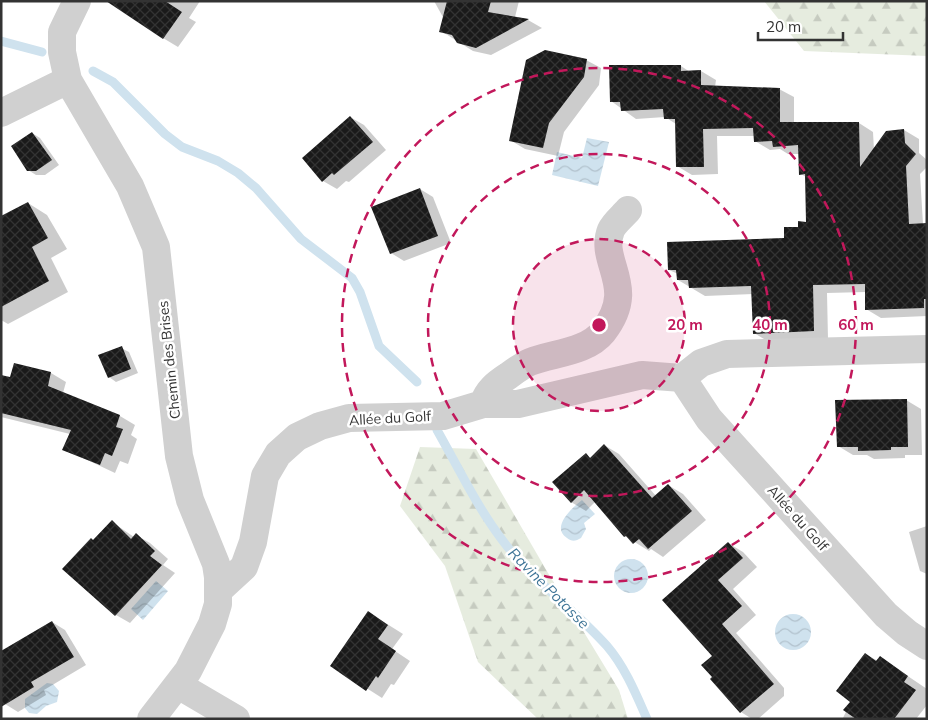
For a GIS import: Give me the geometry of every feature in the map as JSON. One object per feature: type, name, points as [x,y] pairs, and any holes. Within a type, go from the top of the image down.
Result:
[{"type":"street","name":"Chemin des Brises","points":[[77,1],[62,32],[62,52],[68,80],[130,186],[156,247],[179,456],[190,500],[216,564],[219,590],[212,624],[178,685],[150,719]]},
{"type":"street","points":[[1,112],[68,80]]},
{"type":"street","points":[[483,404],[486,394],[496,384],[529,362],[587,345],[602,333],[616,312],[619,285],[608,245],[611,230],[628,210]]},
{"type":"street","points":[[682,378],[701,363],[727,354],[927,349]]},
{"type":"street","name":"Allée du Golf","points":[[219,590],[244,567],[253,542],[265,476],[278,454],[297,437],[320,426],[349,418],[443,416],[483,404],[518,404],[642,375],[682,378],[709,418],[886,615],[907,633],[927,646]]},
{"type":"street","points":[[178,685],[236,719]]},
{"type":"green space","points":[[764,1],[927,1],[927,56],[804,51]]},
{"type":"green space","points":[[420,447],[476,449],[619,690],[628,719],[538,719],[478,662],[445,566],[400,506]]},
{"type":"water","points":[[587,138],[609,142],[598,186],[552,175],[557,152],[582,158]]},
{"type":"water","points":[[582,500],[595,514],[584,523],[586,529],[581,538],[571,540],[562,533],[562,523],[573,507]]},
{"type":"water","points":[[631,559],[643,564],[648,576],[643,588],[631,593],[619,588],[614,576],[619,564]]},
{"type":"water","points":[[156,581],[168,591],[143,620],[131,609]]},
{"type":"water","points":[[793,614],[800,615],[806,619],[810,625],[810,639],[806,645],[800,649],[793,650],[786,649],[780,645],[776,639],[775,632],[776,625],[780,619],[786,615]]},
{"type":"water","points":[[47,683],[53,684],[59,691],[57,702],[46,706],[37,714],[29,713],[25,708],[25,699]]},
{"type":"building","points":[[106,1],[165,1],[182,12],[163,39]]},
{"type":"building","points":[[447,1],[491,1],[488,12],[529,19],[476,48],[457,43],[452,35],[439,32]]},
{"type":"building","points":[[545,50],[587,59],[584,77],[549,123],[543,148],[509,141],[526,60]]},
{"type":"building","points":[[609,65],[681,65],[681,71],[701,70],[701,85],[780,88],[780,122],[859,122],[860,167],[886,131],[904,129],[905,143],[916,154],[906,166],[909,224],[927,223],[927,299],[924,299],[924,308],[865,310],[865,284],[813,285],[814,331],[753,334],[751,286],[689,288],[688,280],[677,280],[676,270],[668,270],[667,242],[784,238],[784,227],[798,227],[798,221],[806,222],[805,174],[799,175],[798,145],[773,147],[772,141],[754,142],[753,128],[703,129],[704,167],[676,167],[675,119],[664,119],[663,109],[621,111],[620,102],[610,102]]},
{"type":"building","points":[[350,116],[373,142],[334,175],[332,173],[322,182],[302,158]]},
{"type":"building","points":[[32,132],[52,160],[36,171],[27,171],[11,146]]},
{"type":"building","points":[[420,188],[438,236],[390,254],[371,207]]},
{"type":"building","points":[[28,202],[48,238],[32,247],[49,281],[1,307],[1,216]]},
{"type":"building","points":[[122,346],[131,369],[108,378],[98,355]]},
{"type":"building","points":[[14,363],[51,372],[48,386],[120,415],[116,427],[123,429],[112,456],[105,453],[100,465],[62,450],[71,430],[1,413],[1,375],[10,377]]},
{"type":"building","points":[[907,399],[908,447],[891,447],[891,450],[858,451],[858,447],[837,447],[835,400]]},
{"type":"building","points":[[604,444],[652,498],[668,484],[692,511],[648,549],[639,539],[633,544],[626,536],[624,537],[584,490],[571,503],[552,482],[586,453],[590,458]]},
{"type":"building","points":[[112,520],[131,539],[136,533],[155,551],[150,556],[162,565],[115,616],[62,569],[91,538],[93,540]]},
{"type":"building","points":[[728,542],[743,558],[718,580],[742,606],[722,624],[774,684],[740,713],[710,679],[712,677],[701,665],[712,656],[662,600]]},
{"type":"building","points":[[368,611],[388,625],[378,639],[396,651],[378,678],[376,676],[366,691],[330,666]]},
{"type":"building","points":[[52,621],[74,657],[31,682],[34,687],[1,707],[1,651]]},
{"type":"building","points":[[865,653],[876,661],[880,656],[908,676],[904,682],[916,690],[894,719],[856,719],[843,710],[850,702],[836,691]]},
{"type":"waterway","name":"Ravine Potasse","points":[[1,41],[42,52]]},
{"type":"waterway","name":"Ravine Potasse","points":[[93,71],[113,82],[165,134],[182,147],[218,161],[238,173],[256,188],[301,239],[352,278],[360,292],[379,346],[417,382]]},
{"type":"waterway","name":"Ravine Potasse","points":[[437,430],[476,501],[503,541],[527,569],[607,646],[625,672],[647,719]]}]
